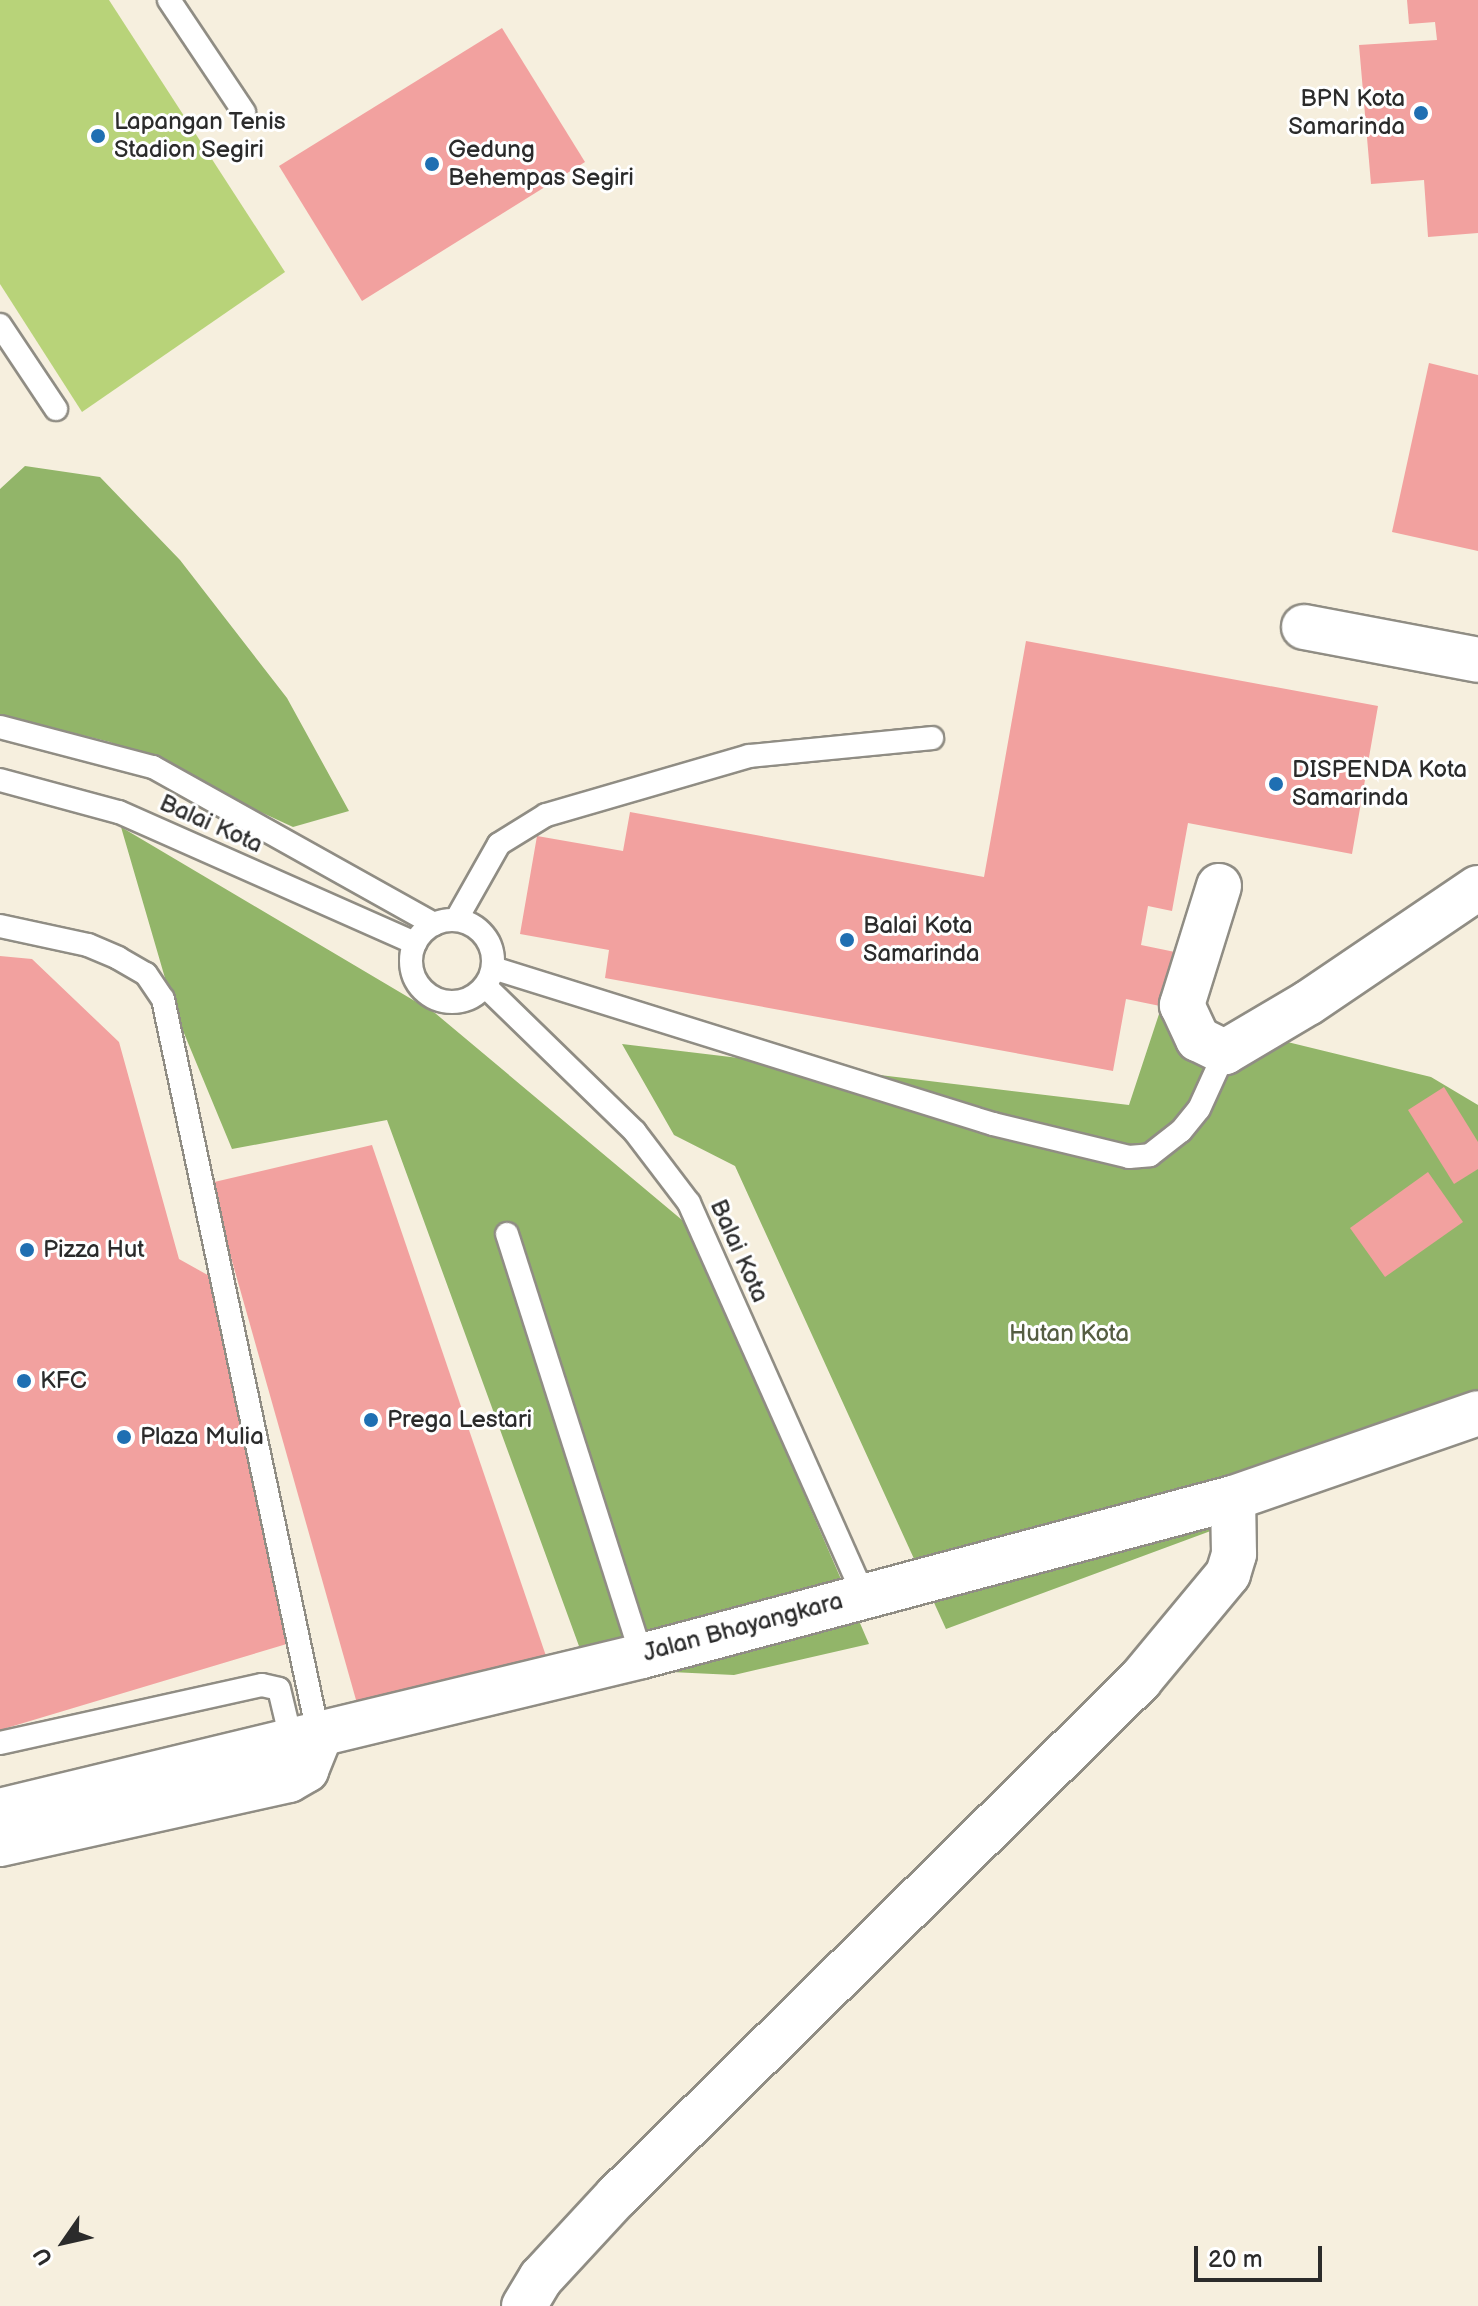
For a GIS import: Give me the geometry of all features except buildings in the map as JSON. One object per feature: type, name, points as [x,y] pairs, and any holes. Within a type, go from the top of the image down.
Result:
[{"type":"street","points":[[1304,627],[1478,660]]},
{"type":"street","points":[[1219,886],[1182,1005],[1198,1039],[1225,1052],[1308,1003],[1478,888]]},
{"type":"street","name":"Jalan Bhayangkara","points":[[0,1811],[305,1740],[642,1656],[863,1594],[1233,1498],[1478,1413]]},
{"type":"street","points":[[524,2306],[541,2278],[617,2196],[1140,1680],[1228,1574],[1234,1554],[1233,1498]]},
{"type":"street","points":[[0,1844],[289,1780],[306,1770],[305,1740]]},
{"type":"lane","points":[[169,0],[244,112]]},
{"type":"lane","points":[[0,325],[56,409]]},
{"type":"lane","name":"Balai Kota","points":[[0,727],[153,767],[434,924]]},
{"type":"lane","points":[[932,738],[749,756],[546,815],[499,844],[466,924],[434,924],[415,943],[411,965],[426,993],[458,1002],[489,977],[993,1124],[1129,1157],[1150,1155],[1181,1131],[1199,1109],[1225,1052]]},
{"type":"lane","name":"Balai Kota","points":[[0,780],[119,812],[415,943]]},
{"type":"lane","name":"Balai Kota","points":[[466,924],[490,945],[489,977],[635,1132],[689,1203],[863,1594]]},
{"type":"lane","points":[[0,926],[88,945],[118,958],[146,974],[163,999],[305,1740]]},
{"type":"lane","points":[[507,1234],[642,1656]]},
{"type":"lane","points":[[0,1743],[262,1685],[279,1689],[305,1740]]},
{"type":"green space","name":"Lapangan Tenis Stadion Segiri","points":[[0,0],[109,0],[285,272],[82,412],[0,284]]},
{"type":"green space","points":[[25,466],[100,477],[180,560],[287,698],[349,811],[293,827],[110,742],[0,715],[0,489]]},
{"type":"green space","points":[[121,827],[435,1013],[688,1225],[869,1644],[734,1675],[587,1668],[387,1120],[232,1149],[174,1009]]},
{"type":"green space","name":"Hutan Kota","points":[[1160,1011],[1431,1077],[1478,1105],[1478,1432],[946,1629],[735,1166],[674,1135],[622,1044],[1129,1105]]},
{"type":"place","name":"BPN Kota Samarinda","points":[[1421,113]]},
{"type":"place","name":"Lapangan Tenis Stadion Segiri","points":[[98,136]]},
{"type":"place","name":"Gedung Behempas Segiri","points":[[432,164]]},
{"type":"place","name":"DISPENDA Kota Samarinda","points":[[1276,784]]},
{"type":"place","name":"Balai Kota Samarinda","points":[[847,940]]},
{"type":"place","name":"Pizza Hut","points":[[27,1250]]},
{"type":"place","name":"KFC","points":[[24,1381]]},
{"type":"place","name":"Prega Lestari","points":[[371,1420]]},
{"type":"place","name":"Plaza Mulia","points":[[124,1437]]}]
